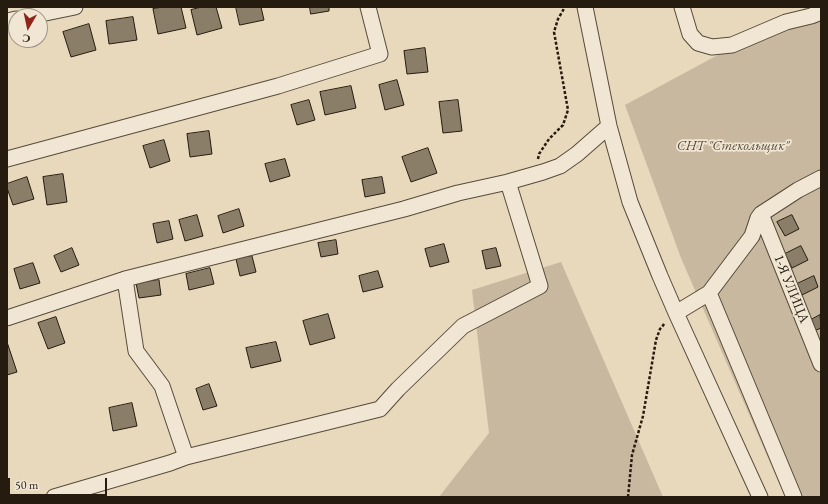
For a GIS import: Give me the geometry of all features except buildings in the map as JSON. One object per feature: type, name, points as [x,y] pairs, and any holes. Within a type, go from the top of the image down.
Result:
[{"type":"street","points":[[48,13],[75,7]]},
{"type":"street","points":[[7,159],[278,86],[380,54],[368,7]]},
{"type":"street","points":[[585,7],[609,126],[630,202],[676,313],[760,497]]},
{"type":"street","points":[[682,7],[690,34],[698,43],[712,47],[732,45],[786,22],[821,12]]},
{"type":"street","points":[[7,318],[124,279],[404,209],[458,193],[508,182],[543,172],[560,166],[577,154],[609,126]]},
{"type":"street","points":[[676,313],[709,293],[752,236],[758,218],[761,214],[798,190],[821,178]]},
{"type":"street","points":[[54,497],[186,457],[380,409],[398,389],[463,326],[540,286],[508,182]]},
{"type":"street","name":"1-Я УЛИЦА","points":[[761,214],[821,364]]},
{"type":"street","points":[[124,279],[136,351],[162,386],[186,457]]},
{"type":"street","points":[[709,293],[794,497]]},
{"type":"path","points":[[534,174],[539,154],[549,139],[563,125],[568,110],[554,32],[558,19],[565,7]]},
{"type":"path","points":[[628,497],[632,455],[643,416],[656,340],[660,329],[676,313]]},
{"type":"green space","name":"СНТ \"Стекольщик\"","points":[[807,7],[821,7],[821,497],[785,497],[681,258],[625,105]]},
{"type":"green space","points":[[561,262],[663,497],[439,497],[489,433],[472,290]]}]
